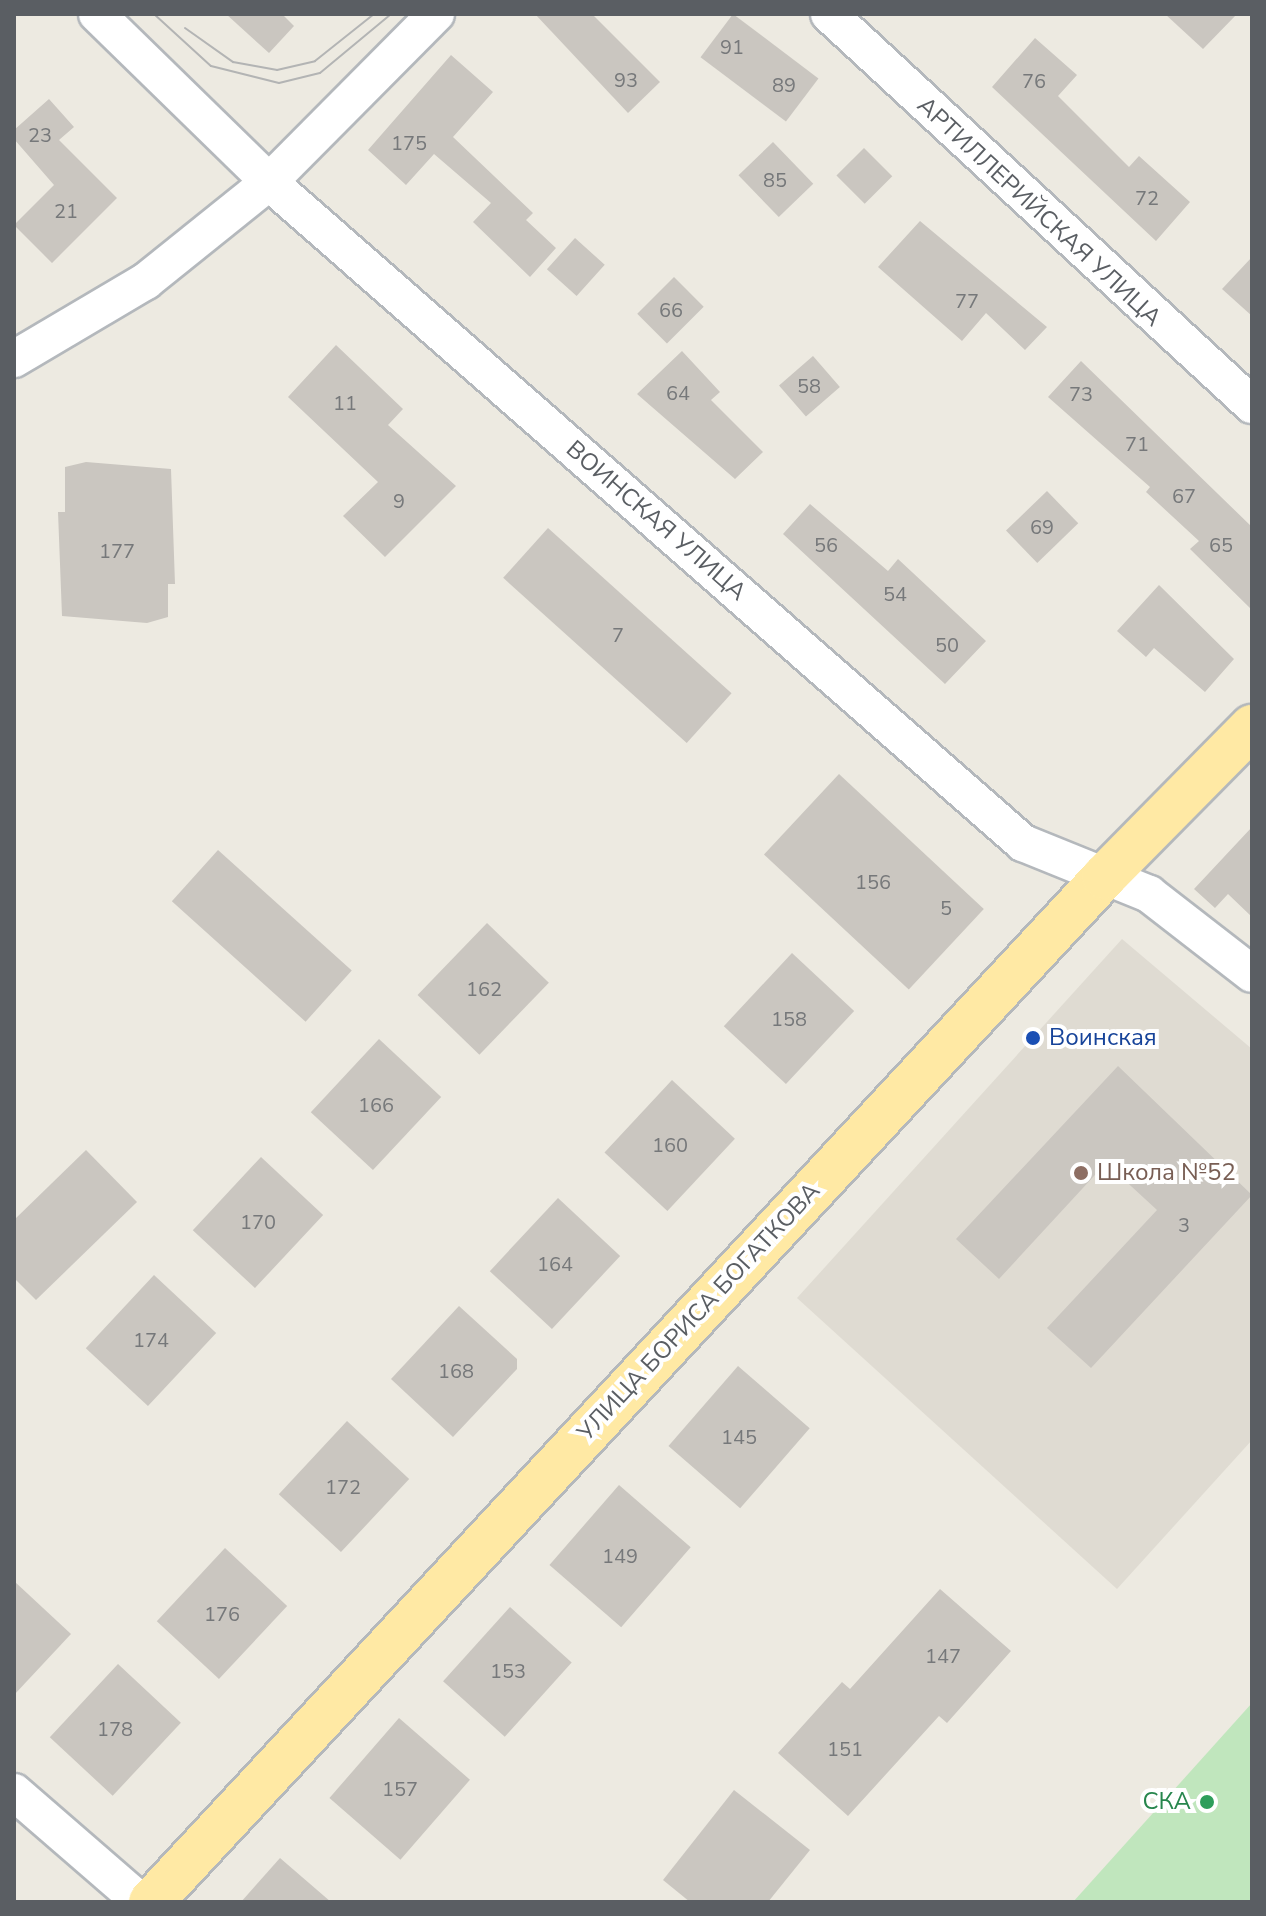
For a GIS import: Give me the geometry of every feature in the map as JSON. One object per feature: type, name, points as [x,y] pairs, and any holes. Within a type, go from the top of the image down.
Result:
[{"type":"main road","name":"УЛИЦА БОРИСА БОГАТКОВА","points":[[151,1902],[1104,877],[1252,727]]},
{"type":"street","name":"ВОИНСКАЯ УЛИЦА","points":[[97,14],[269,182],[1023,843],[1149,894],[1252,974]]},
{"type":"street","points":[[14,359],[146,281],[269,182],[436,14]]},
{"type":"street","name":"АРТИЛЛЕРИЙСКАЯ УЛИЦА","points":[[829,14],[1252,405]]},
{"type":"street","points":[[14,1792],[141,1902]]},
{"type":"shaded area","name":"Школа №52","points":[[1122,939],[1252,1049],[1252,1440],[1117,1589],[797,1298]]},
{"type":"green space","name":"СКА","points":[[1252,1703],[1252,1902],[1073,1902]]},
{"type":"building","points":[[226,14],[282,14],[294,26],[269,53]]},
{"type":"building","points":[[535,14],[592,14],[660,82],[628,113]]},
{"type":"building","points":[[733,14],[818,78],[786,122],[701,57]]},
{"type":"building","points":[[1165,14],[1237,14],[1203,49]]},
{"type":"building","points":[[1035,38],[1077,75],[1058,96],[1129,167],[1139,156],[1190,202],[1156,241],[992,87]]},
{"type":"building","points":[[451,55],[493,92],[453,137],[533,213],[526,220],[556,248],[530,277],[473,222],[491,203],[434,154],[406,185],[368,150]]},
{"type":"building","points":[[49,99],[74,127],[59,140],[117,198],[52,263],[14,225],[54,185],[14,139],[14,130]]},
{"type":"building","points":[[773,142],[813,184],[779,217],[738,175]]},
{"type":"building","points":[[864,148],[892,176],[865,204],[836,176]]},
{"type":"building","points":[[920,221],[1047,327],[1025,350],[986,313],[962,341],[878,267]]},
{"type":"building","points":[[575,238],[605,265],[577,296],[547,269]]},
{"type":"building","points":[[1252,257],[1252,316],[1222,289]]},
{"type":"building","points":[[674,277],[704,307],[667,343],[637,314]]},
{"type":"building","points":[[336,345],[403,409],[388,425],[456,486],[385,557],[343,516],[378,482],[288,397]]},
{"type":"building","points":[[682,351],[720,392],[711,400],[763,452],[735,479],[637,394]]},
{"type":"building","points":[[813,356],[840,387],[806,416],[779,386]]},
{"type":"building","points":[[1081,361],[1252,527],[1252,610],[1190,549],[1199,541],[1146,492],[1150,487],[1048,397]]},
{"type":"building","points":[[86,462],[171,469],[175,584],[168,584],[168,617],[147,623],[62,616],[58,512],[65,512],[65,467]]},
{"type":"building","points":[[1047,491],[1078,523],[1037,563],[1006,531]]},
{"type":"building","points":[[810,504],[888,571],[898,559],[986,641],[945,684],[783,534]]},
{"type":"building","points":[[548,528],[732,693],[687,743],[503,578]]},
{"type":"building","points":[[1159,585],[1234,659],[1205,692],[1154,648],[1146,657],[1117,631]]},
{"type":"building","points":[[839,774],[984,909],[909,989],[764,854]]},
{"type":"building","points":[[1252,827],[1252,917],[1228,894],[1215,908],[1194,889]]},
{"type":"building","points":[[218,850],[352,970],[306,1022],[172,901]]},
{"type":"building","points":[[487,923],[549,983],[479,1055],[418,995]]},
{"type":"building","points":[[792,953],[854,1011],[786,1084],[724,1026]]},
{"type":"building","points":[[379,1039],[441,1097],[373,1170],[311,1112]]},
{"type":"building","points":[[1118,1066],[1252,1195],[1091,1368],[1047,1328],[1157,1210],[1106,1163],[999,1279],[956,1239]]},
{"type":"building","points":[[672,1080],[735,1139],[667,1211],[604,1152]]},
{"type":"building","points":[[86,1150],[137,1202],[36,1300],[14,1278],[14,1220]]},
{"type":"building","points":[[261,1157],[323,1215],[255,1288],[193,1230]]},
{"type":"building","points":[[558,1198],[620,1256],[552,1329],[490,1271]]},
{"type":"building","points":[[154,1275],[216,1333],[148,1406],[86,1348]]},
{"type":"building","points":[[459,1306],[517,1359],[517,1369],[453,1437],[391,1379]]},
{"type":"building","points":[[738,1366],[810,1428],[740,1508],[668,1446]]},
{"type":"building","points":[[347,1421],[409,1479],[341,1552],[279,1494]]},
{"type":"building","points":[[619,1485],[691,1547],[621,1627],[549,1565]]},
{"type":"building","points":[[225,1548],[287,1606],[219,1679],[157,1621]]},
{"type":"building","points":[[14,1581],[71,1634],[14,1695]]},
{"type":"building","points":[[940,1589],[1011,1651],[947,1723],[939,1716],[848,1816],[778,1753],[842,1682],[850,1689]]},
{"type":"building","points":[[510,1607],[572,1663],[505,1737],[443,1681]]},
{"type":"building","points":[[118,1664],[181,1723],[113,1796],[50,1737]]},
{"type":"building","points":[[399,1718],[470,1780],[400,1860],[329,1798]]},
{"type":"building","points":[[734,1790],[810,1850],[768,1902],[690,1902],[663,1880]]},
{"type":"building","points":[[280,1858],[331,1902],[241,1902]]},
{"type":"tram line","points":[[154,14],[211,66],[279,83],[320,73],[391,14]]},
{"type":"tram line","points":[[185,28],[233,62],[277,70],[315,61],[374,14]]},
{"type":"place","name":"Воинская","points":[[1033,1038]]},
{"type":"place","name":"Школа №52","points":[[1081,1173]]},
{"type":"place","name":"СКА","points":[[1207,1802]]}]
